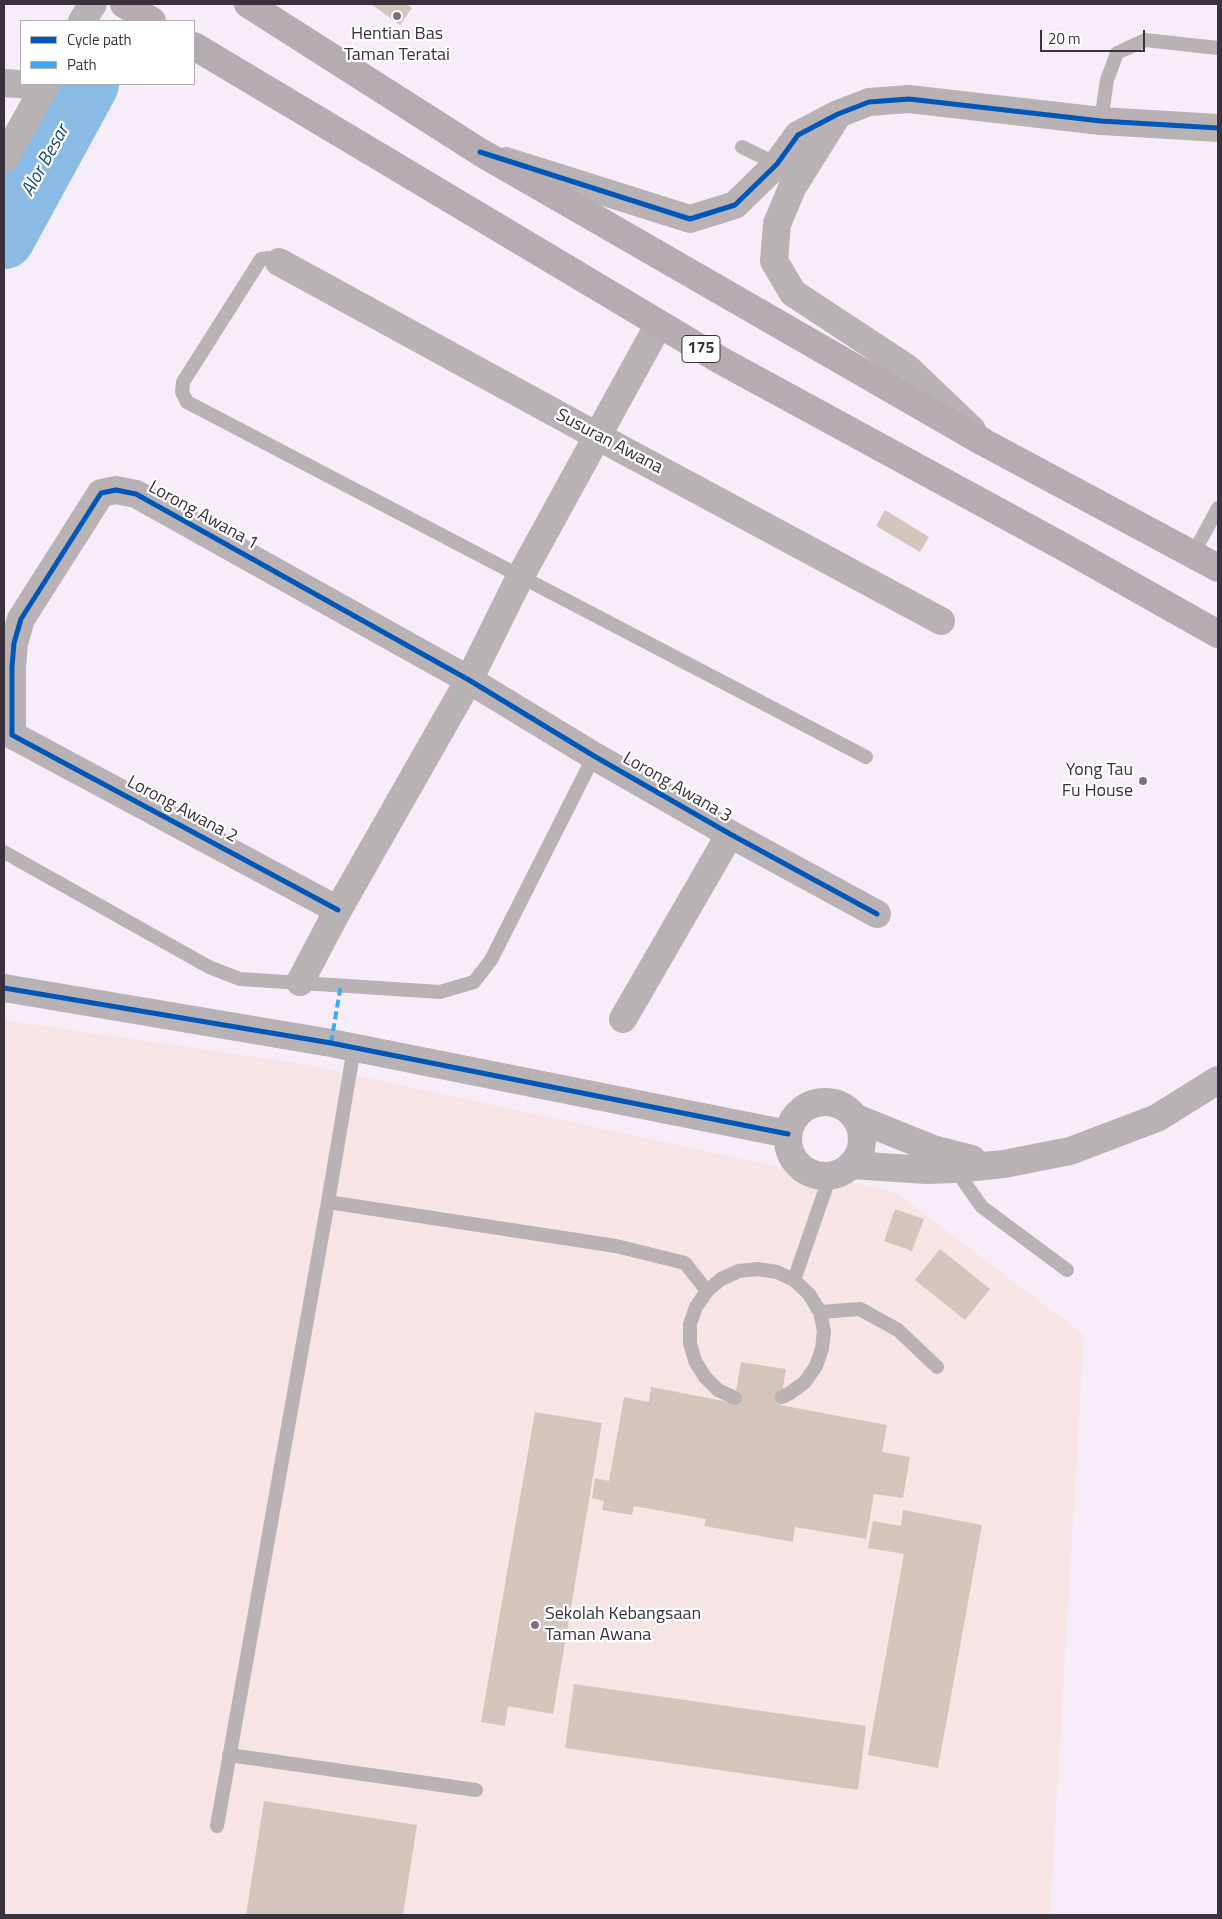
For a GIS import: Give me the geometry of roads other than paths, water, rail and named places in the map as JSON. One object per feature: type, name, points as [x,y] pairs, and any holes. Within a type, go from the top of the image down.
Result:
[{"type":"highway","points":[[124,4],[150,20]]},
{"type":"highway","points":[[248,4],[480,152],[985,443],[1218,568]]},
{"type":"highway","name":"175","points":[[195,47],[720,360],[1069,550],[1218,634]]},
{"type":"street","points":[[83,20],[93,4]]},
{"type":"street","points":[[4,83],[20,84]]},
{"type":"street","points":[[4,159],[45,85]]},
{"type":"street","points":[[480,152],[690,219],[735,205],[776,164],[798,136],[838,114],[869,102],[909,99],[1101,121],[1218,128]]},
{"type":"street","points":[[838,114],[792,188],[777,224],[774,261],[793,293],[907,368],[985,443]]},
{"type":"street","name":"Susuran Awana","points":[[279,262],[941,621]]},
{"type":"street","points":[[300,982],[338,910],[468,680],[520,577],[599,437],[659,324]]},
{"type":"street","name":"Lorong Awana 1","points":[[8,742],[14,643],[21,619],[100,493],[116,490],[136,494],[468,680]]},
{"type":"street","name":"Lorong Awana 3","points":[[468,680],[594,756],[730,834],[876,914]]},
{"type":"street","name":"Lorong Awana 2","points":[[8,742],[338,910]]},
{"type":"street","points":[[623,1019],[730,834]]},
{"type":"street","points":[[4,988],[354,1048],[788,1134]]},
{"type":"street","points":[[841,1170],[859,1154],[862,1130],[856,1118],[847,1109],[836,1103],[823,1102],[810,1105],[799,1112],[792,1122],[788,1134],[789,1148],[795,1160],[804,1169],[816,1175],[841,1170],[955,1169],[1004,1164],[1070,1151],[1157,1118],[1218,1080]]},
{"type":"street","points":[[856,1118],[933,1149],[964,1158],[1004,1164]]},
{"type":"lane","points":[[1101,121],[1107,80],[1117,53],[1145,40],[1218,48]]},
{"type":"lane","points":[[742,147],[776,164]]},
{"type":"lane","points":[[279,262],[269,258],[260,260],[183,382],[182,392],[187,402],[866,757]]},
{"type":"lane","points":[[1193,554],[1218,508]]},
{"type":"lane","points":[[4,852],[209,967],[240,979],[440,992],[474,982],[491,960],[594,756]]},
{"type":"lane","points":[[217,1826],[354,1048]]},
{"type":"lane","points":[[955,1169],[982,1207],[1067,1270]]},
{"type":"lane","points":[[794,1280],[841,1170]]},
{"type":"lane","points":[[328,1202],[616,1246],[685,1263],[707,1291]]},
{"type":"lane","points":[[735,1398],[718,1390],[704,1377],[695,1361],[690,1343],[690,1324],[696,1306],[707,1291],[721,1279],[739,1271],[758,1268],[777,1272],[794,1280],[809,1294],[820,1312],[824,1330],[822,1349],[816,1366],[805,1382],[790,1394],[782,1397]]},
{"type":"lane","points":[[820,1312],[860,1309],[898,1330],[937,1367]]},
{"type":"lane","points":[[230,1755],[476,1790]]},
{"type":"waterway","name":"Alor Besar","points":[[4,238],[87,85]]},
{"type":"place","name":"Hentian Bas Taman Teratai","points":[[397,16]]},
{"type":"place","name":"Yong Tau Fu House","points":[[1143,781]]},
{"type":"place","name":"Sekolah Kebangsaan Taman Awana","points":[[535,1625]]}]
